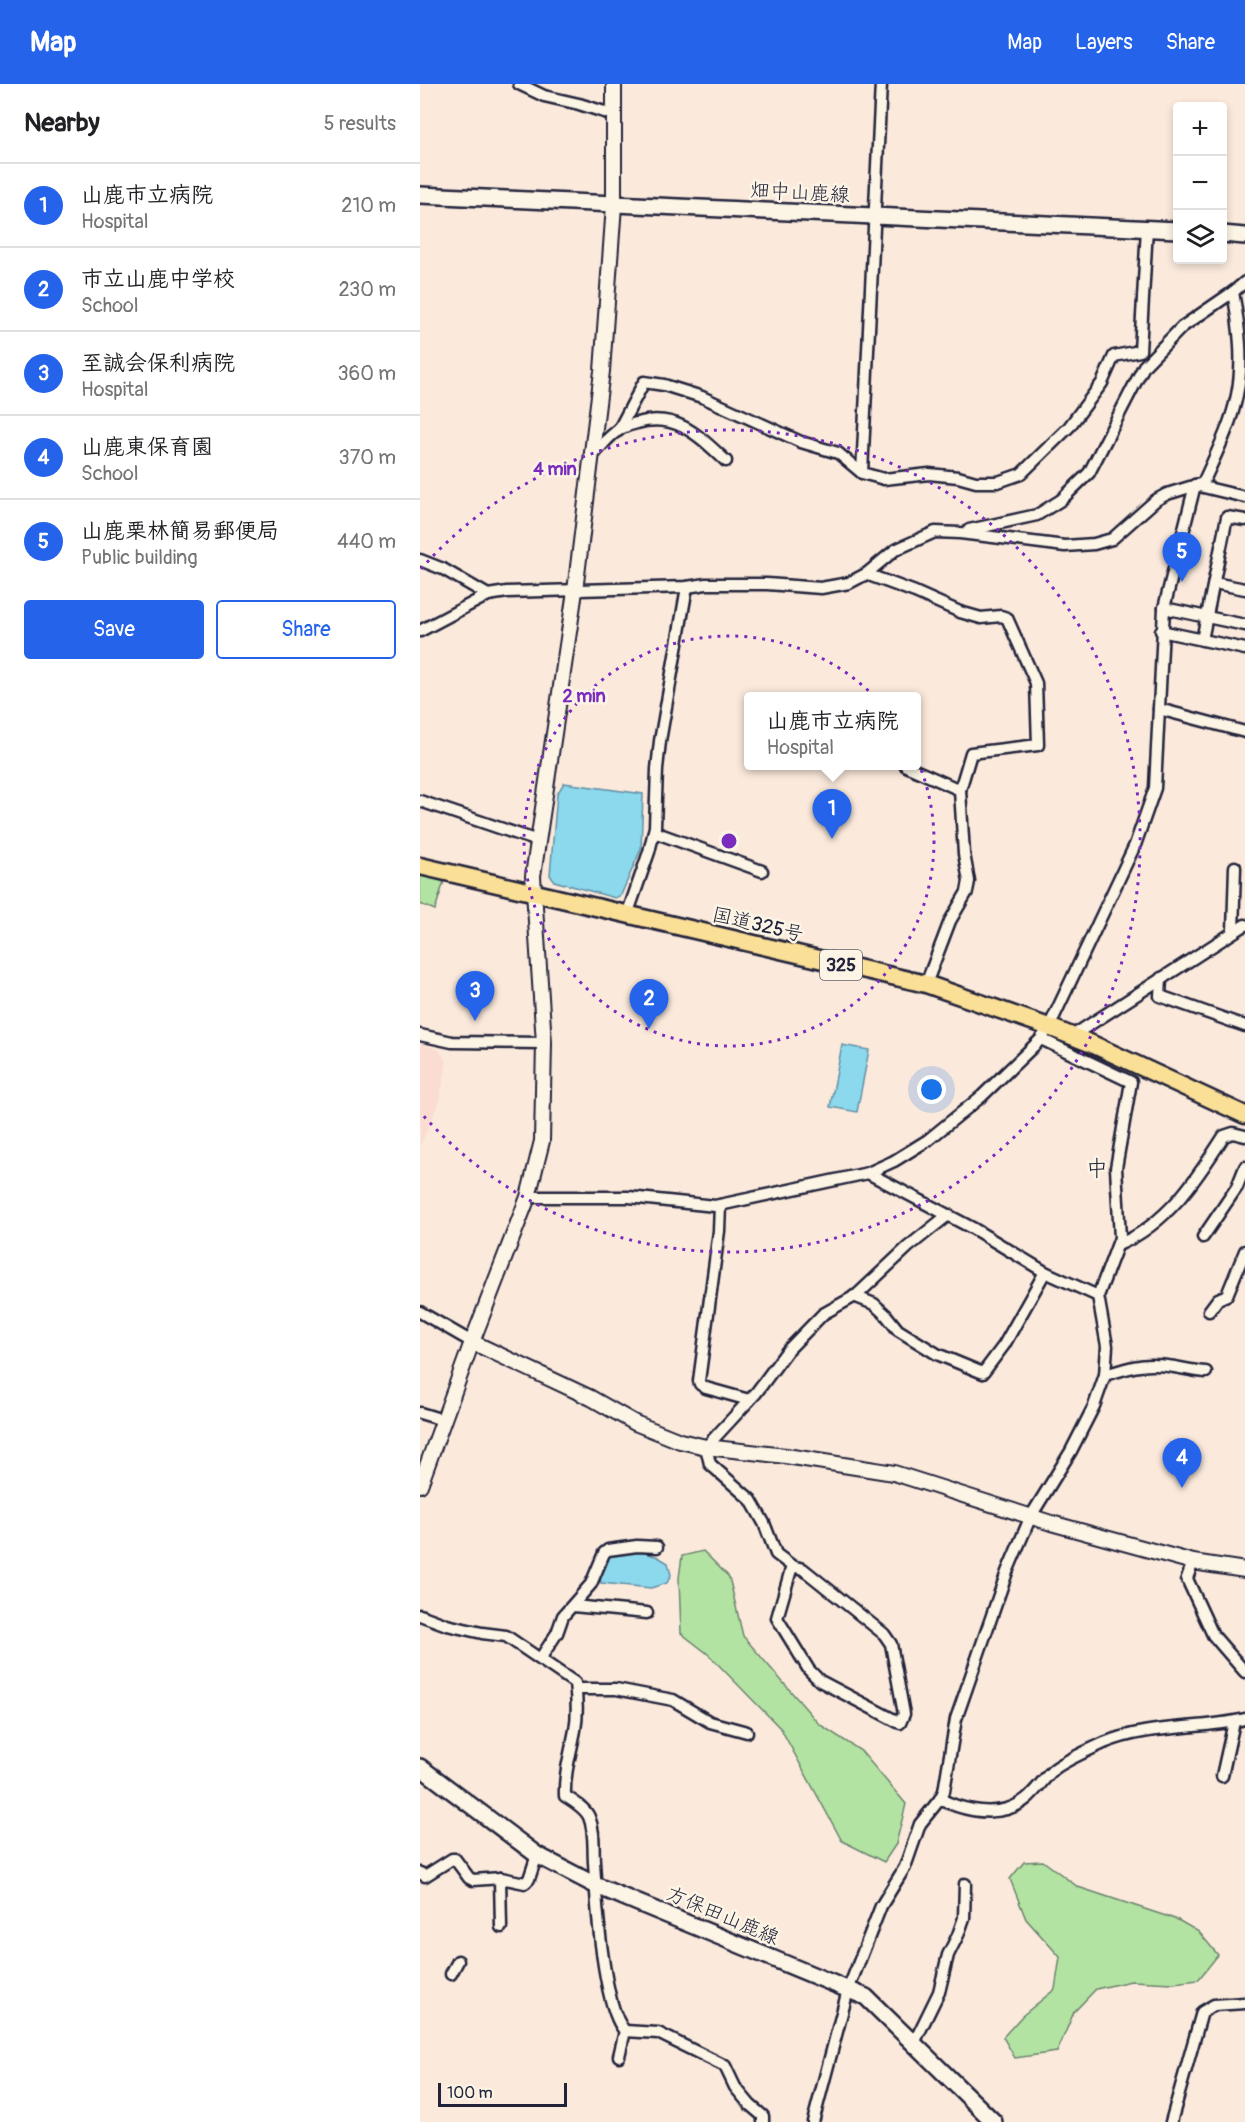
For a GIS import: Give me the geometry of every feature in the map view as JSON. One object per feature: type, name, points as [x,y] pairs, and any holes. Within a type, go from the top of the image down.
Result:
[{"type":"highway","name":"国道325号","points":[[420,867],[926,984],[1045,1033],[1072,1036],[1245,1116]]},
{"type":"main road","name":"畑中山鹿線","points":[[420,195],[1173,230]]},
{"type":"main road","points":[[1227,234],[1245,236]]},
{"type":"main road","name":"方保田山鹿線","points":[[420,1767],[537,1855],[597,1886],[866,1997],[994,2122]]},
{"type":"street","points":[[519,84],[544,96],[614,115]]},
{"type":"street","points":[[420,1485],[423,1471],[528,1197],[542,1141],[544,1043],[533,876],[575,591],[602,371],[614,205],[614,84]]},
{"type":"street","points":[[862,473],[881,84]]},
{"type":"street","points":[[618,431],[644,382],[664,385],[702,397],[801,442],[838,453],[862,473],[884,479],[929,474],[958,477],[976,482],[998,482],[1021,474],[1069,427],[1102,383],[1114,356],[1140,351],[1147,228]]},
{"type":"street","points":[[960,532],[1037,515],[1060,500],[1089,472],[1144,366],[1182,327],[1245,282]]},
{"type":"street","points":[[420,631],[488,595],[507,592],[687,587],[706,584],[767,584],[821,588],[849,583],[867,574],[895,550],[935,532],[960,532],[1065,546],[1094,544],[1112,538],[1161,497],[1203,483],[1241,394],[1239,324],[1233,292]]},
{"type":"street","points":[[592,455],[625,426],[653,418],[673,421],[705,442],[726,461]]},
{"type":"street","points":[[1195,485],[1245,497]]},
{"type":"street","points":[[528,1197],[629,1197],[720,1205],[868,1173],[894,1161],[928,1140],[982,1096],[1045,1033],[1139,833],[1155,788],[1161,631],[1164,608],[1195,485]]},
{"type":"street","points":[[1202,640],[1227,517],[1245,520]]},
{"type":"street","points":[[420,560],[443,569],[488,595]]},
{"type":"street","points":[[867,574],[960,612],[981,618],[1001,616],[1007,618],[1036,683],[1038,745],[971,753],[960,790],[964,854],[969,881],[967,892],[950,921],[926,984]]},
{"type":"street","points":[[1214,583],[1245,589]]},
{"type":"street","points":[[627,915],[654,832],[660,741],[687,587]]},
{"type":"street","points":[[1164,608],[1245,625]]},
{"type":"street","points":[[1161,631],[1245,649]]},
{"type":"street","points":[[1159,709],[1245,732]]},
{"type":"street","points":[[917,770],[960,790]]},
{"type":"street","points":[[420,801],[538,841]]},
{"type":"street","points":[[654,832],[762,871]]},
{"type":"street","points":[[1233,931],[1235,867]]},
{"type":"street","points":[[1072,1036],[1245,925]]},
{"type":"street","points":[[1161,978],[1160,996],[1245,1026]]},
{"type":"street","points":[[813,2122],[848,1990],[881,1906],[905,1867],[920,1824],[940,1799],[947,1778],[956,1719],[1007,1572],[1031,1516],[1071,1450],[1094,1406],[1105,1375],[1107,1346],[1098,1296],[1118,1245],[1116,1168],[1131,1082],[1045,1033]]},
{"type":"street","points":[[420,1035],[452,1042],[544,1043]]},
{"type":"street","points":[[1118,1245],[1135,1238],[1167,1214],[1202,1172],[1224,1136],[1233,1133],[1245,1136]]},
{"type":"street","points":[[1203,1237],[1237,1187],[1245,1167]]},
{"type":"street","points":[[868,1173],[948,1215],[1045,1272],[1098,1296]]},
{"type":"street","points":[[720,1205],[719,1231],[699,1381],[706,1388],[749,1400]]},
{"type":"street","points":[[706,1447],[749,1400],[787,1351],[823,1314],[854,1296],[908,1247],[948,1215]]},
{"type":"street","points":[[1209,1311],[1218,1299],[1227,1295],[1245,1251]]},
{"type":"street","points":[[854,1296],[874,1304],[898,1330],[937,1354],[983,1373],[1004,1345],[1045,1272]]},
{"type":"street","points":[[420,1312],[472,1342],[591,1398],[635,1423],[680,1441],[706,1447],[786,1456],[894,1473],[1031,1516],[1193,1562],[1245,1570]]},
{"type":"street","points":[[1105,1375],[1135,1366],[1156,1365],[1206,1372]]},
{"type":"street","points":[[420,1413],[443,1420]]},
{"type":"street","points":[[706,1447],[710,1464],[751,1500],[764,1523],[776,1554],[792,1566],[803,1569],[884,1634],[891,1644],[904,1714],[900,1723],[820,1681],[809,1670],[777,1618],[792,1566]]},
{"type":"street","points":[[540,1659],[557,1633],[563,1616],[591,1584],[604,1553],[608,1550],[637,1546],[657,1547]]},
{"type":"street","points":[[1193,1562],[1187,1578],[1213,1635],[1245,1672]]},
{"type":"street","points":[[573,1606],[647,1613]]},
{"type":"street","points":[[420,1615],[447,1625],[506,1636],[575,1683],[578,1702],[564,1785],[566,1796],[588,1815],[593,1835],[601,1942],[609,1997],[619,2025],[626,2031],[658,2033],[725,2066],[735,2087],[763,2116],[763,2122]]},
{"type":"street","points":[[576,1689],[616,1689],[673,1700],[710,1722],[747,1732]]},
{"type":"street","points":[[940,1799],[956,1807],[971,1810],[1009,1809],[1030,1797],[1053,1769],[1105,1743],[1171,1728],[1239,1720],[1222,1776]]},
{"type":"street","points":[[420,1873],[425,1875],[452,1858],[473,1881],[500,1878],[525,1883],[529,1879],[537,1855]]},
{"type":"street","points":[[500,1878],[501,1927]]},
{"type":"street","points":[[914,2043],[939,1992],[948,1955],[964,1918],[965,1884]]},
{"type":"street","points":[[451,1974],[458,1961]]},
{"type":"street","points":[[1171,2122],[1202,2012],[1214,2005],[1245,2003]]},
{"type":"street","points":[[619,2056],[626,2031]]},
{"type":"shaded area","points":[[420,1043],[439,1050],[447,1062],[439,1103],[420,1146]]},
{"type":"green space","points":[[420,875],[444,881],[435,910],[420,904]]},
{"type":"green space","points":[[703,1551],[729,1577],[743,1636],[819,1724],[861,1751],[906,1804],[896,1844],[884,1862],[842,1841],[781,1729],[708,1654],[681,1633],[679,1578],[682,1556]]},
{"type":"green space","points":[[1043,1861],[1078,1887],[1178,1920],[1199,1932],[1218,1955],[1198,1980],[1173,1983],[1131,1981],[1096,1989],[1074,2012],[1057,2052],[1015,2058],[1003,2037],[1022,2016],[1055,1989],[1060,1957],[1026,1919],[1010,1879],[1024,1862]]},
{"type":"water","points":[[564,783],[643,794],[641,849],[621,895],[615,898],[554,881],[550,875],[557,794]]},
{"type":"water","points":[[842,1045],[869,1050],[857,1112],[830,1107]]},
{"type":"water","points":[[642,1552],[668,1563],[671,1575],[667,1583],[651,1588],[601,1583],[603,1567],[613,1553]]},
{"type":"place","name":"山鹿栗林簡易郵便局","points":[[1182,582]]},
{"type":"place","name":"山鹿市立病院","points":[[832,839]]},
{"type":"place","name":"至誠会保利病院","points":[[475,1021]]},
{"type":"place","name":"市立山鹿中学校","points":[[649,1029]]},
{"type":"place","name":"山鹿東保育園","points":[[1182,1488]]},
{"type":"district","name":"中","points":[[1097,1168]]}]
